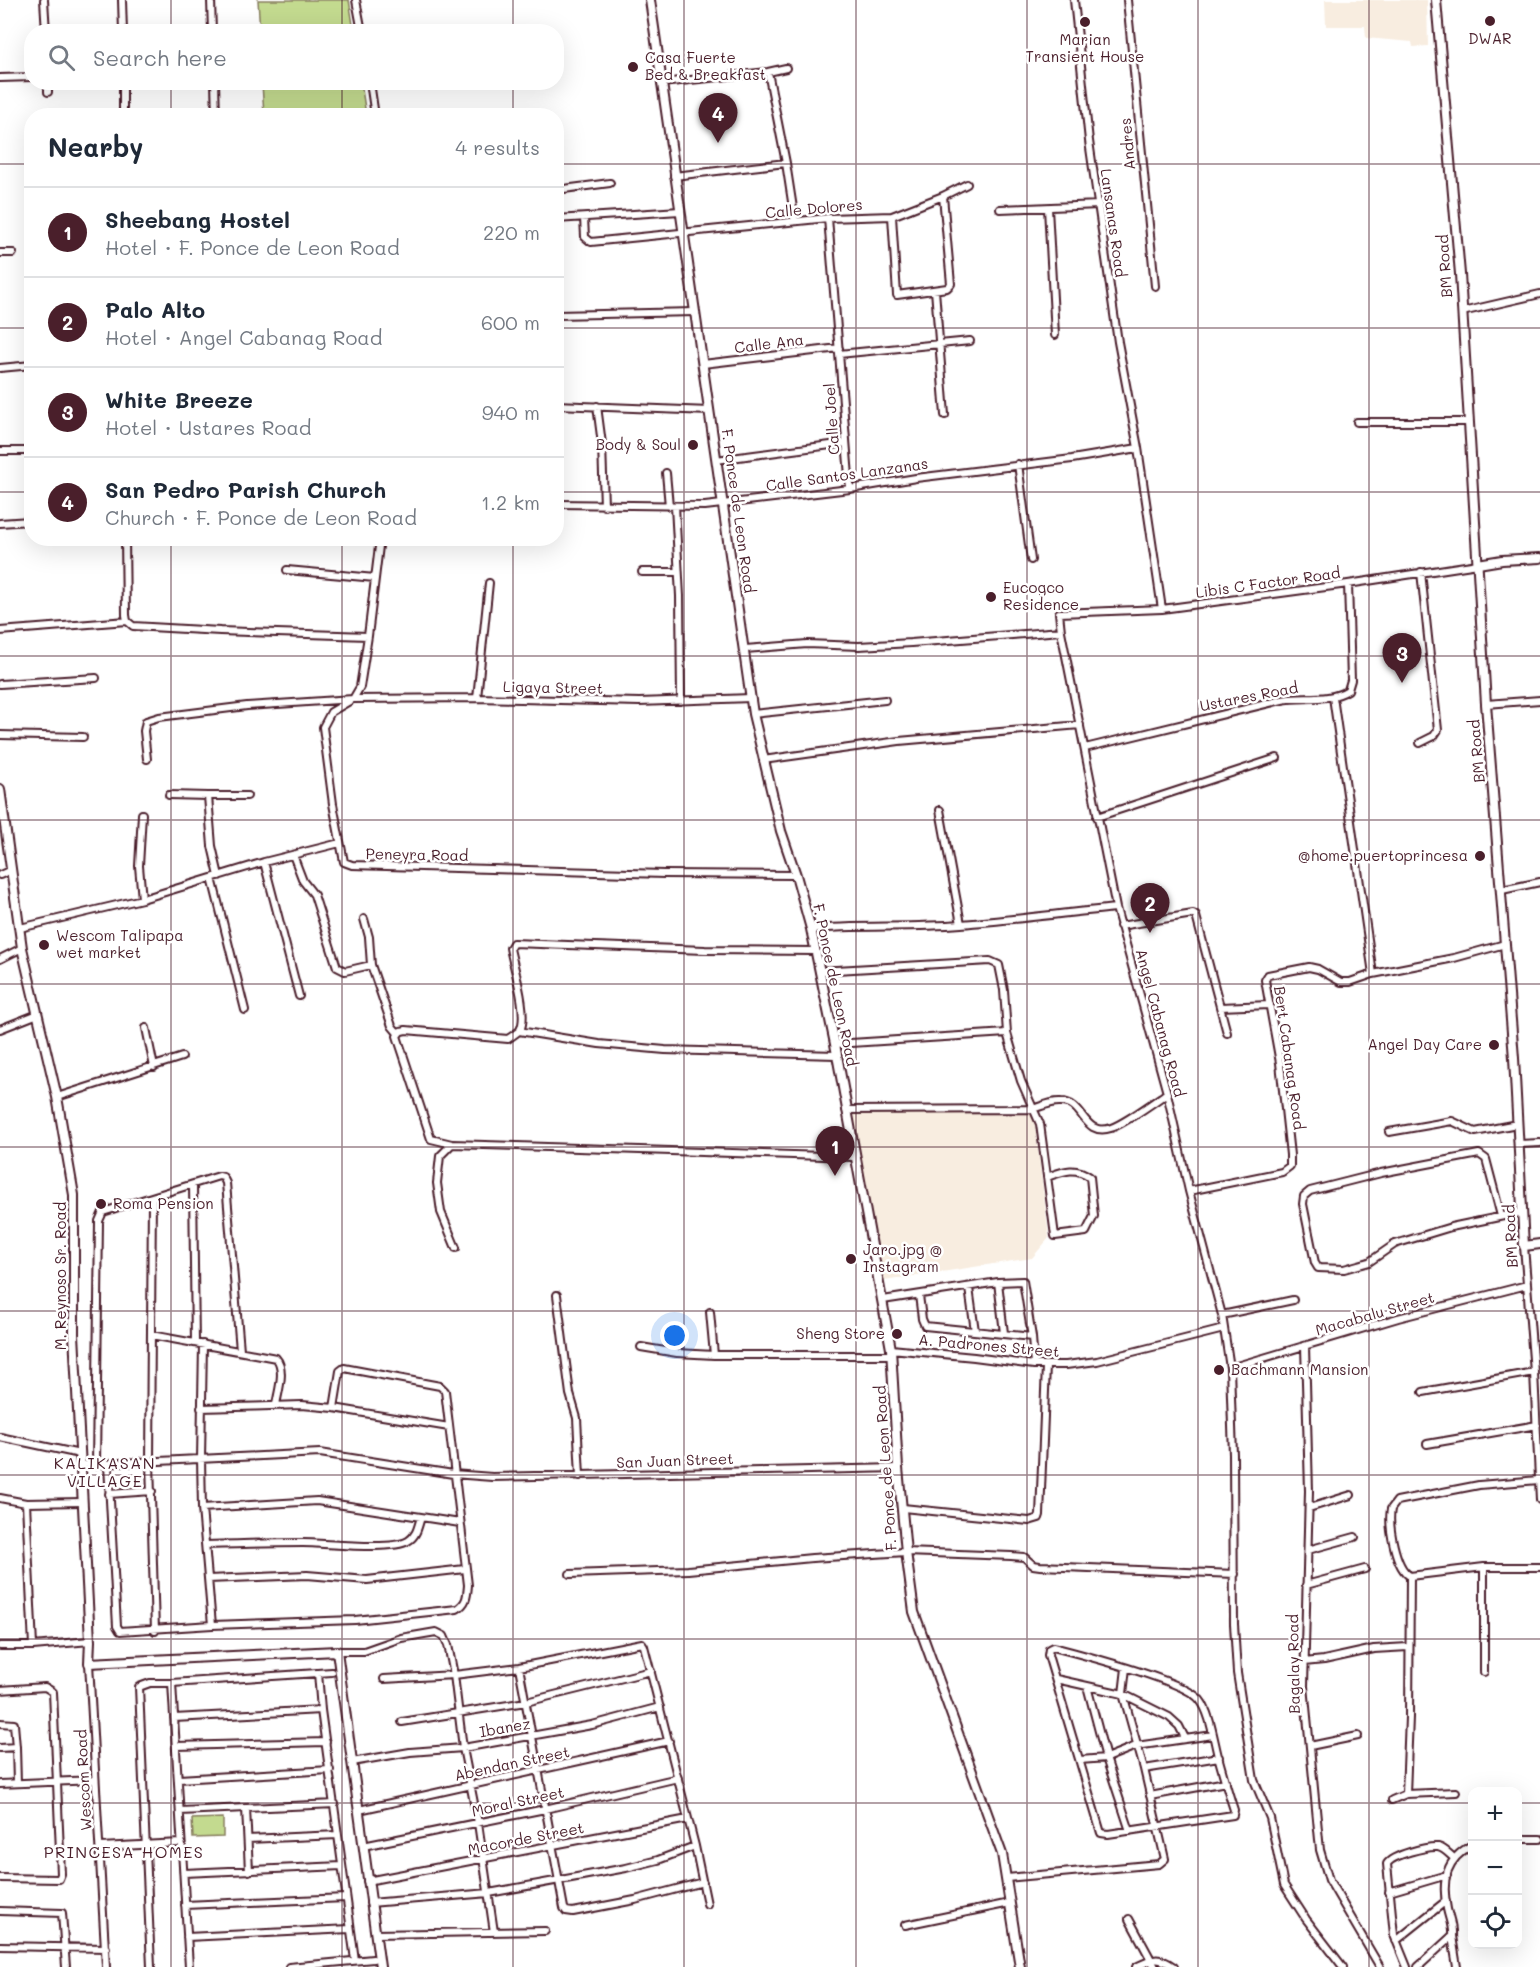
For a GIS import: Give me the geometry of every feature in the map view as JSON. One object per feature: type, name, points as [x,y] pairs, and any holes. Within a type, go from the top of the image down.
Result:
[{"type":"street","points":[[44,0],[46,24]]},
{"type":"street","points":[[122,0],[123,24]]},
{"type":"street","points":[[211,0],[212,24]]},
{"type":"street","points":[[356,0],[360,24]]},
{"type":"street","name":"F. Ponce de Leon Road","points":[[650,0],[753,714],[781,831],[811,929],[835,1044],[854,1157],[892,1352],[898,1468],[906,1552],[917,1625],[1002,1854],[1020,1967]]},
{"type":"street","name":"Lansanas Road","points":[[1074,0],[1089,141],[1118,342],[1138,448],[1162,609]]},
{"type":"street","name":"Andres","points":[[1127,0],[1155,286]]},
{"type":"street","name":"BM Road","points":[[1436,0],[1462,312],[1486,704],[1502,890],[1518,1124],[1524,1246],[1534,1372],[1538,1393],[1540,1500]]},
{"type":"street","points":[[661,83],[768,72],[786,68]]},
{"type":"street","points":[[768,72],[795,222]]},
{"type":"street","points":[[0,78],[24,77]]},
{"type":"street","points":[[123,90],[123,108]]},
{"type":"street","points":[[214,90],[216,108]]},
{"type":"street","points":[[371,90],[374,108]]},
{"type":"street","points":[[674,176],[786,163]]},
{"type":"street","points":[[564,189],[610,183]]},
{"type":"street","name":"Calle Dolores","points":[[584,218],[585,237],[591,242],[828,218],[892,216],[966,184]]},
{"type":"street","points":[[892,216],[896,294],[899,296],[947,288],[951,284],[942,196]]},
{"type":"street","points":[[1000,209],[1099,205]]},
{"type":"street","points":[[1048,208],[1055,335]]},
{"type":"street","points":[[564,219],[680,211]]},
{"type":"street","name":"Calle Joel","points":[[828,218],[850,489]]},
{"type":"street","points":[[0,253],[13,253]]},
{"type":"street","points":[[935,290],[945,415]]},
{"type":"street","points":[[1462,312],[1540,294]]},
{"type":"street","points":[[564,315],[696,312]]},
{"type":"street","name":"Calle Ana","points":[[703,364],[970,341]]},
{"type":"street","points":[[0,368],[24,366]]},
{"type":"street","points":[[564,405],[710,411]]},
{"type":"street","points":[[597,406],[604,506]]},
{"type":"street","points":[[1357,422],[1468,422]]},
{"type":"street","points":[[716,460],[846,443]]},
{"type":"street","name":"Calle Santos Lanzanas","points":[[564,504],[672,506],[723,504],[850,489],[1138,448]]},
{"type":"street","points":[[0,451],[24,451]]},
{"type":"street","points":[[1018,464],[1031,560]]},
{"type":"street","points":[[666,473],[672,506],[678,572],[681,701]]},
{"type":"street","points":[[0,523],[24,521]]},
{"type":"street","points":[[125,546],[127,621]]},
{"type":"street","points":[[353,699],[360,687],[379,546]]},
{"type":"street","points":[[1478,564],[1540,558]]},
{"type":"street","name":"Libis C Factor Road","points":[[1059,613],[1162,609],[1478,564]]},
{"type":"street","points":[[286,570],[375,578]]},
{"type":"street","points":[[642,572],[678,572]]},
{"type":"street","points":[[1420,743],[1434,736],[1438,730],[1421,573]]},
{"type":"street","points":[[477,698],[489,583]]},
{"type":"street","points":[[1348,584],[1350,686],[1348,690],[1333,697],[1373,974]]},
{"type":"street","name":"Angel Cabanag Road","points":[[1059,613],[1120,926],[1167,1093],[1189,1191],[1222,1315],[1230,1368],[1234,1624],[1237,1673],[1254,1780],[1270,1818],[1284,1885],[1306,1919],[1343,1967]]},
{"type":"street","points":[[0,631],[127,621],[134,626],[368,636]]},
{"type":"street","points":[[745,649],[807,644],[869,646],[1061,631]]},
{"type":"street","points":[[0,684],[96,678]]},
{"type":"street","name":"Ustares Road","points":[[1085,748],[1282,700],[1333,697]]},
{"type":"street","name":"Ligaya Street","points":[[147,759],[144,731],[146,721],[247,706],[353,699],[477,698],[576,702],[751,698]]},
{"type":"street","name":"Peneyra Road","points":[[353,699],[331,712],[323,727],[344,862],[352,865],[664,874],[796,875]]},
{"type":"street","points":[[753,714],[885,700]]},
{"type":"street","points":[[1486,704],[1540,700]]},
{"type":"street","points":[[763,760],[899,741],[1080,725]]},
{"type":"street","points":[[0,735],[83,737]]},
{"type":"street","points":[[1097,817],[1277,758]]},
{"type":"street","name":"M. Reynoso Sr. Road","points":[[0,789],[22,948],[57,1097],[76,1211],[74,1334],[90,1641],[89,1663]]},
{"type":"street","points":[[169,795],[247,796]]},
{"type":"street","points":[[208,796],[216,877],[245,1010]]},
{"type":"street","points":[[940,810],[961,924]]},
{"type":"street","points":[[141,814],[139,866],[142,899]]},
{"type":"street","points":[[20,928],[142,899],[264,862],[340,843]]},
{"type":"street","points":[[292,855],[305,885],[314,895],[338,967],[345,971],[371,965]]},
{"type":"street","points":[[264,862],[299,996]]},
{"type":"street","points":[[0,875],[11,870]]},
{"type":"street","points":[[1502,890],[1540,882]]},
{"type":"street","points":[[811,929],[961,924],[1116,908]]},
{"type":"street","points":[[1120,926],[1193,914],[1196,916],[1227,1033]]},
{"type":"street","points":[[364,919],[369,937],[371,965],[392,1026],[397,1032],[406,1030],[508,1039],[519,1031],[522,1019],[520,989],[510,948],[513,943],[705,950],[815,951]]},
{"type":"street","name":"Bert Cabanag Road","points":[[1189,1191],[1282,1172],[1290,1166],[1280,1063],[1265,980],[1269,974],[1309,967],[1344,982],[1454,958],[1505,944]]},
{"type":"street","points":[[0,959],[22,948]]},
{"type":"street","points":[[819,971],[990,961],[996,963],[1001,969],[1004,990],[1006,1034],[1021,1081],[1040,1124],[1047,1177],[1055,1236],[1086,1232],[1094,1216],[1090,1177],[1080,1170],[1065,1170],[1047,1177]]},
{"type":"street","points":[[1220,1006],[1270,1005]]},
{"type":"street","points":[[0,1029],[38,1014]]},
{"type":"street","points":[[146,1029],[154,1066]]},
{"type":"street","points":[[401,1031],[397,1036],[431,1139],[452,1144],[854,1157]]},
{"type":"street","points":[[519,1031],[598,1044],[643,1048],[836,1056]]},
{"type":"street","points":[[835,1044],[1006,1034]]},
{"type":"street","points":[[57,1097],[182,1057]]},
{"type":"street","points":[[846,1110],[1033,1109],[1061,1102],[1068,1103],[1078,1110],[1089,1125],[1102,1130],[1113,1128],[1167,1093]]},
{"type":"street","points":[[1389,1132],[1452,1121],[1475,1132],[1518,1124]]},
{"type":"street","points":[[1519,1144],[1540,1143]]},
{"type":"street","points":[[452,1144],[440,1156],[437,1183],[441,1212],[456,1248]]},
{"type":"street","points":[[1501,1216],[1486,1159],[1479,1154],[1381,1173],[1310,1191],[1304,1196],[1303,1204],[1315,1263],[1318,1268],[1324,1270],[1344,1269],[1369,1262],[1395,1244],[1450,1227],[1523,1212]]},
{"type":"street","points":[[96,1465],[100,1217],[103,1212],[219,1176],[225,1179],[240,1350]]},
{"type":"street","points":[[193,1185],[202,1508],[212,1625]]},
{"type":"street","points":[[152,1197],[150,1462],[155,1630]]},
{"type":"street","points":[[1524,1246],[1540,1244]]},
{"type":"street","points":[[883,1300],[1018,1280],[1024,1283],[1034,1365]]},
{"type":"street","points":[[998,1282],[1004,1333]]},
{"type":"street","name":"Macabalu Street","points":[[1230,1368],[1398,1318],[1527,1285]]},
{"type":"street","points":[[969,1288],[975,1331]]},
{"type":"street","points":[[557,1295],[570,1394],[577,1418],[580,1476]]},
{"type":"street","points":[[919,1295],[925,1326],[1032,1337]]},
{"type":"street","points":[[1222,1315],[1293,1300]]},
{"type":"street","points":[[710,1312],[714,1355]]},
{"type":"street","name":"A. Padrones Street","points":[[640,1347],[714,1355],[892,1352],[974,1357],[1046,1366],[1097,1361],[1224,1329]]},
{"type":"street","points":[[152,1335],[276,1358],[280,1361],[281,1368],[276,1405]]},
{"type":"street","name":"Bagalay Road","points":[[1305,1346],[1309,1508],[1304,1662],[1305,1709],[1320,1850],[1324,1865],[1339,1897],[1380,1967]]},
{"type":"street","points":[[903,1508],[1029,1521],[1039,1518],[1046,1366]]},
{"type":"street","points":[[108,1465],[117,1626],[118,1630],[123,1632],[212,1625],[355,1620],[457,1609],[463,1606],[467,1597],[465,1569],[445,1391],[440,1386],[344,1368],[339,1371],[334,1408]]},
{"type":"street","points":[[1424,1392],[1534,1372]]},
{"type":"street","points":[[201,1408],[302,1405],[449,1427]]},
{"type":"street","points":[[1427,1444],[1537,1425]]},
{"type":"street","points":[[0,1437],[80,1454]]},
{"type":"street","name":"San Juan Street","points":[[80,1465],[320,1453],[453,1474],[492,1477],[898,1468]]},
{"type":"street","points":[[1539,1480],[1479,1485],[1397,1501],[1390,1514],[1397,1560],[1401,1570],[1410,1576],[1484,1567],[1540,1567]]},
{"type":"street","points":[[109,1494],[152,1491]]},
{"type":"street","points":[[1309,1508],[1351,1495]]},
{"type":"street","points":[[0,1498],[26,1503],[82,1502]]},
{"type":"street","points":[[202,1508],[317,1501],[460,1523]]},
{"type":"street","points":[[26,1503],[33,1646]]},
{"type":"street","points":[[206,1545],[402,1543],[414,1536],[421,1517]]},
{"type":"street","points":[[1308,1550],[1355,1537]]},
{"type":"street","points":[[570,1574],[688,1570],[906,1552],[1024,1557],[1033,1565],[1040,1566],[1235,1574]]},
{"type":"street","points":[[1484,1567],[1484,1672]]},
{"type":"street","points":[[208,1579],[307,1575],[367,1580],[465,1569]]},
{"type":"street","points":[[1306,1585],[1365,1569]]},
{"type":"street","points":[[1406,1794],[1410,1576]]},
{"type":"street","points":[[89,1663],[364,1651],[400,1638],[436,1632],[444,1636],[454,1675],[458,1713],[478,1823],[494,1932]]},
{"type":"street","points":[[0,1646],[33,1646],[90,1641]]},
{"type":"street","points":[[384,1679],[454,1675],[519,1667],[639,1643],[644,1646],[696,1846],[707,1904]]},
{"type":"street","points":[[1053,1647],[1126,1668],[1183,1688],[1195,1695],[1203,1706],[1213,1735],[1234,1810],[1233,1815],[1158,1828],[1101,1833],[1048,1651],[1053,1647]]},
{"type":"street","points":[[1304,1662],[1374,1649],[1408,1647]]},
{"type":"street","points":[[337,1652],[380,1967]]},
{"type":"street","name":"Wescom Road","points":[[89,1663],[106,1967]]},
{"type":"street","points":[[519,1667],[564,1908],[570,1912],[635,1900],[703,1882]]},
{"type":"street","points":[[1007,1878],[1159,1864],[1165,1859],[1144,1769],[1123,1694],[1126,1668]]},
{"type":"street","points":[[402,1722],[526,1702],[651,1671]]},
{"type":"street","points":[[151,1967],[138,1689],[150,1683],[332,1672]]},
{"type":"street","points":[[318,1673],[355,1960]]},
{"type":"street","points":[[1056,1679],[1123,1694],[1169,1717],[1176,1722],[1185,1738]]},
{"type":"street","points":[[172,1683],[189,1967]]},
{"type":"street","points":[[1087,1686],[1106,1758],[1130,1831]]},
{"type":"street","points":[[0,1690],[45,1687],[51,1690],[53,1696],[60,1879],[0,1878]]},
{"type":"street","name":"Ibanez","points":[[352,1762],[410,1752],[464,1748],[592,1725],[660,1707]]},
{"type":"street","points":[[174,1718],[321,1710]]},
{"type":"street","points":[[0,1723],[14,1724],[17,1783]]},
{"type":"street","points":[[1080,1760],[1106,1758],[1136,1746],[1213,1735]]},
{"type":"street","points":[[1310,1746],[1358,1736]]},
{"type":"street","name":"Abendan Street","points":[[359,1810],[669,1741]]},
{"type":"street","points":[[176,1746],[326,1742]]},
{"type":"street","points":[[0,1748],[16,1747]]},
{"type":"street","points":[[1144,1769],[1219,1758]]},
{"type":"street","points":[[179,1779],[330,1770]]},
{"type":"street","name":"Moral Street","points":[[363,1846],[545,1809],[678,1778]]},
{"type":"street","points":[[0,1784],[95,1780]]},
{"type":"street","points":[[1150,1796],[1226,1782]]},
{"type":"street","points":[[1392,1800],[1406,1794],[1456,1792]]},
{"type":"street","points":[[180,1811],[334,1804]]},
{"type":"street","points":[[246,1808],[249,1871]]},
{"type":"street","name":"Macorde Street","points":[[367,1881],[688,1819]]},
{"type":"street","points":[[248,1839],[338,1835]]},
{"type":"street","points":[[1522,1839],[1540,1839]]},
{"type":"street","points":[[100,1847],[181,1843]]},
{"type":"street","points":[[370,1903],[489,1893],[626,1868],[658,1860],[696,1846]]},
{"type":"street","points":[[1407,1967],[1396,1941],[1387,1864],[1393,1857],[1434,1847],[1443,1849],[1454,1858]]},
{"type":"street","points":[[1457,1967],[1452,1923],[1446,1901],[1447,1875],[1449,1865],[1454,1858],[1468,1848]]},
{"type":"street","points":[[184,1873],[342,1866]]},
{"type":"street","points":[[1389,1892],[1447,1875]]},
{"type":"street","points":[[185,1905],[346,1898]]},
{"type":"street","points":[[1396,1941],[1446,1901]]},
{"type":"street","points":[[905,1925],[1010,1903]]},
{"type":"street","points":[[0,1911],[63,1913],[66,1967]]},
{"type":"street","points":[[1129,1919],[1155,1967]]},
{"type":"street","points":[[187,1937],[351,1929]]},
{"type":"street","points":[[375,1934],[545,1931]]},
{"type":"street","points":[[1418,1967],[1452,1936]]},
{"type":"street","points":[[0,1946],[106,1948]]},
{"type":"street","points":[[289,1967],[373,1959]]},
{"type":"street","points":[[1136,1967],[1151,1959],[1161,1959],[1174,1967]]},
{"type":"shaded area","points":[[1325,0],[1427,0],[1428,46],[1413,47],[1412,42],[1366,38],[1365,26],[1326,26]]},
{"type":"shaded area","points":[[1033,1109],[1049,1238],[1032,1258],[884,1281],[853,1110]]},
{"type":"green space","points":[[258,0],[349,0],[353,24],[260,24]]},
{"type":"green space","points":[[262,90],[362,90],[365,108],[264,108]]},
{"type":"green space","points":[[223,1818],[223,1837],[193,1838],[192,1819]]},
{"type":"place","name":"DWAR","points":[[1490,21]]},
{"type":"place","name":"Marian Transient House","points":[[1085,22]]},
{"type":"place","name":"Casa Fuerte Bed & Breakfast","points":[[633,67]]},
{"type":"place","name":"San Pedro Parish Church","points":[[718,143]]},
{"type":"place","name":"Body & Soul","points":[[693,445]]},
{"type":"place","name":"Eucogco Residence","points":[[991,597]]},
{"type":"place","name":"White Breeze","points":[[1402,683]]},
{"type":"place","name":"@home.puertoprincesa","points":[[1480,856]]},
{"type":"place","name":"Palo Alto","points":[[1150,933]]},
{"type":"place","name":"Wescom Talipapa wet market","points":[[44,945]]},
{"type":"place","name":"Angel Day Care","points":[[1494,1045]]},
{"type":"place","name":"Sheebang Hostel","points":[[835,1176]]},
{"type":"place","name":"Roma Pension","points":[[101,1204]]},
{"type":"place","name":"Jaro.jpg @ Instagram","points":[[851,1259]]},
{"type":"place","name":"Sheng Store","points":[[897,1334]]},
{"type":"place","name":"Bachmann Mansion","points":[[1219,1370]]},
{"type":"district","name":"KALIKASAN VILLAGE","points":[[105,1472]]},
{"type":"district","name":"PRINCESA HOMES","points":[[124,1852]]}]
